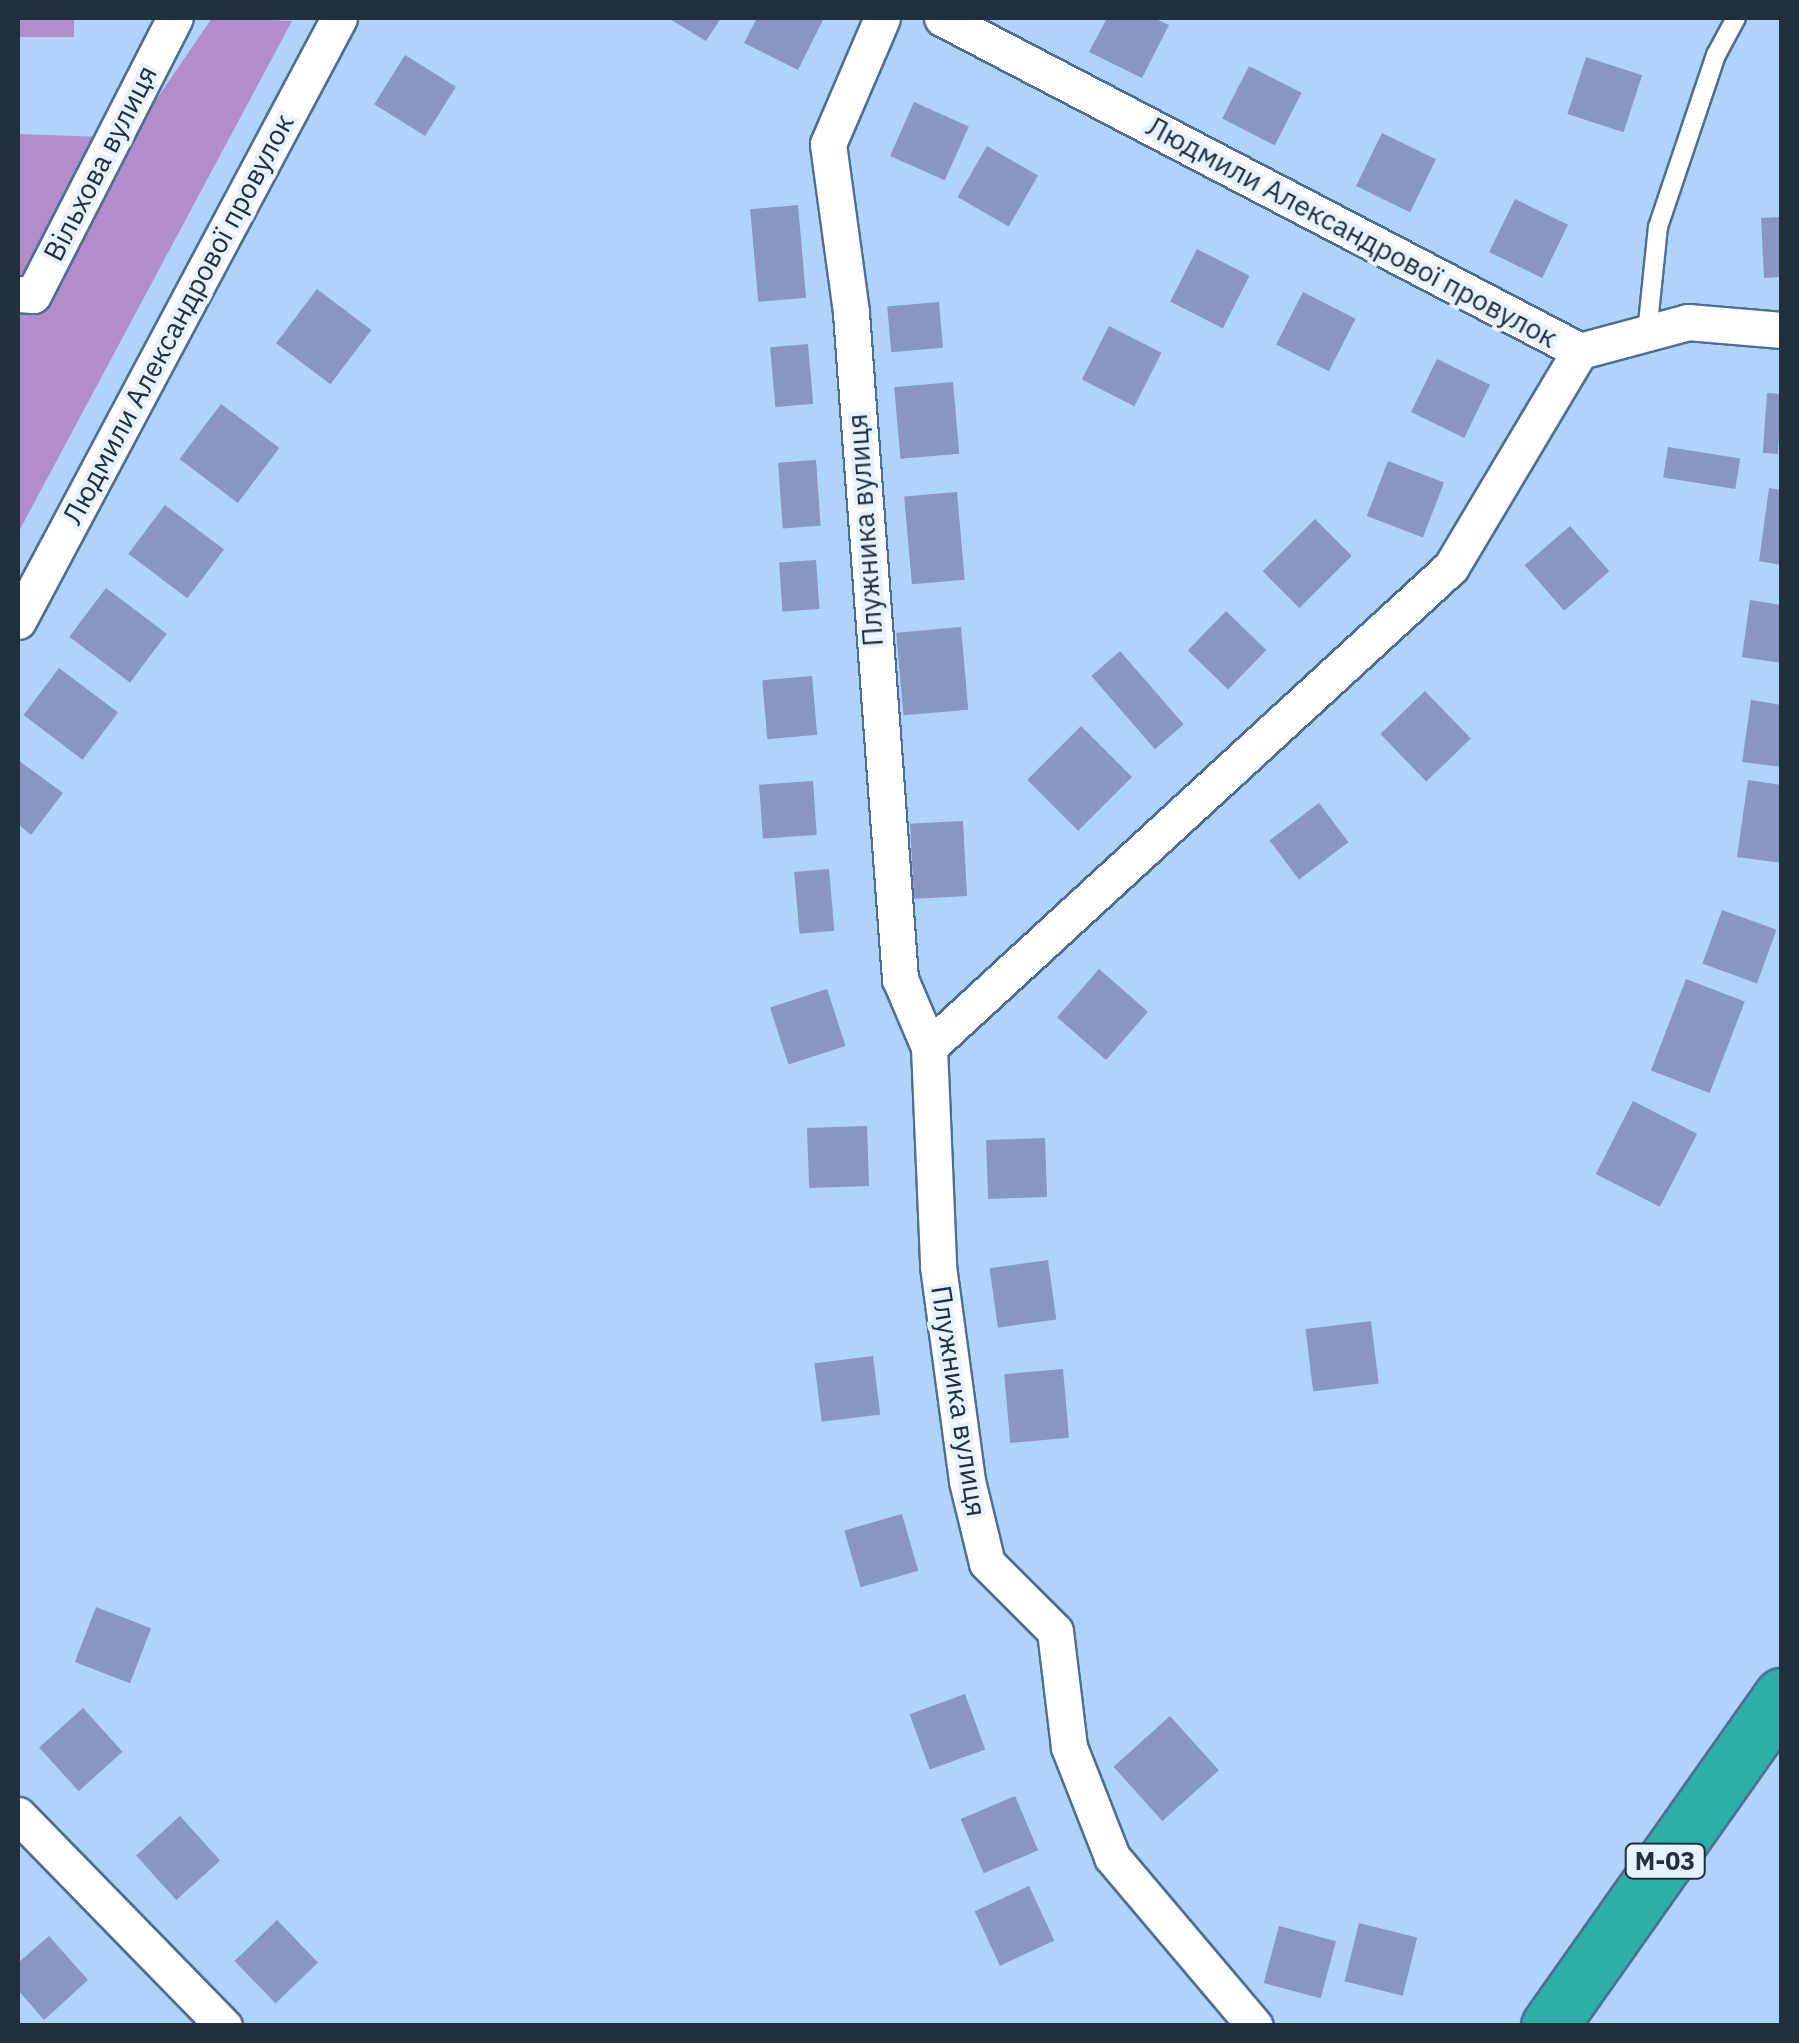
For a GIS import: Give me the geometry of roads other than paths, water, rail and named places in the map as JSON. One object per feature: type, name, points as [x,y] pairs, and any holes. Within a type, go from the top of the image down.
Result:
[{"type":"highway","name":"М-03","points":[[1549,2026],[1782,1696]]},
{"type":"street","name":"Вільхова вулиця","points":[[18,294],[33,295],[174,18]]},
{"type":"street","name":"Людмили Александрової провулок","points":[[18,622],[338,18]]},
{"type":"street","name":"Плужника вулиця","points":[[882,18],[828,144],[851,313],[900,979],[929,1047],[938,1266],[966,1480],[987,1563],[1055,1630],[1069,1747],[1112,1857],[1255,2026]]},
{"type":"street","name":"Людмили Александрової провулок","points":[[942,18],[1580,350],[1688,322],[1782,330]]},
{"type":"street","points":[[929,1047],[1450,568],[1580,350]]},
{"type":"street","points":[[18,1815],[224,2026]]},
{"type":"lane","points":[[1648,333],[1658,226],[1716,55],[1736,18]]}]
